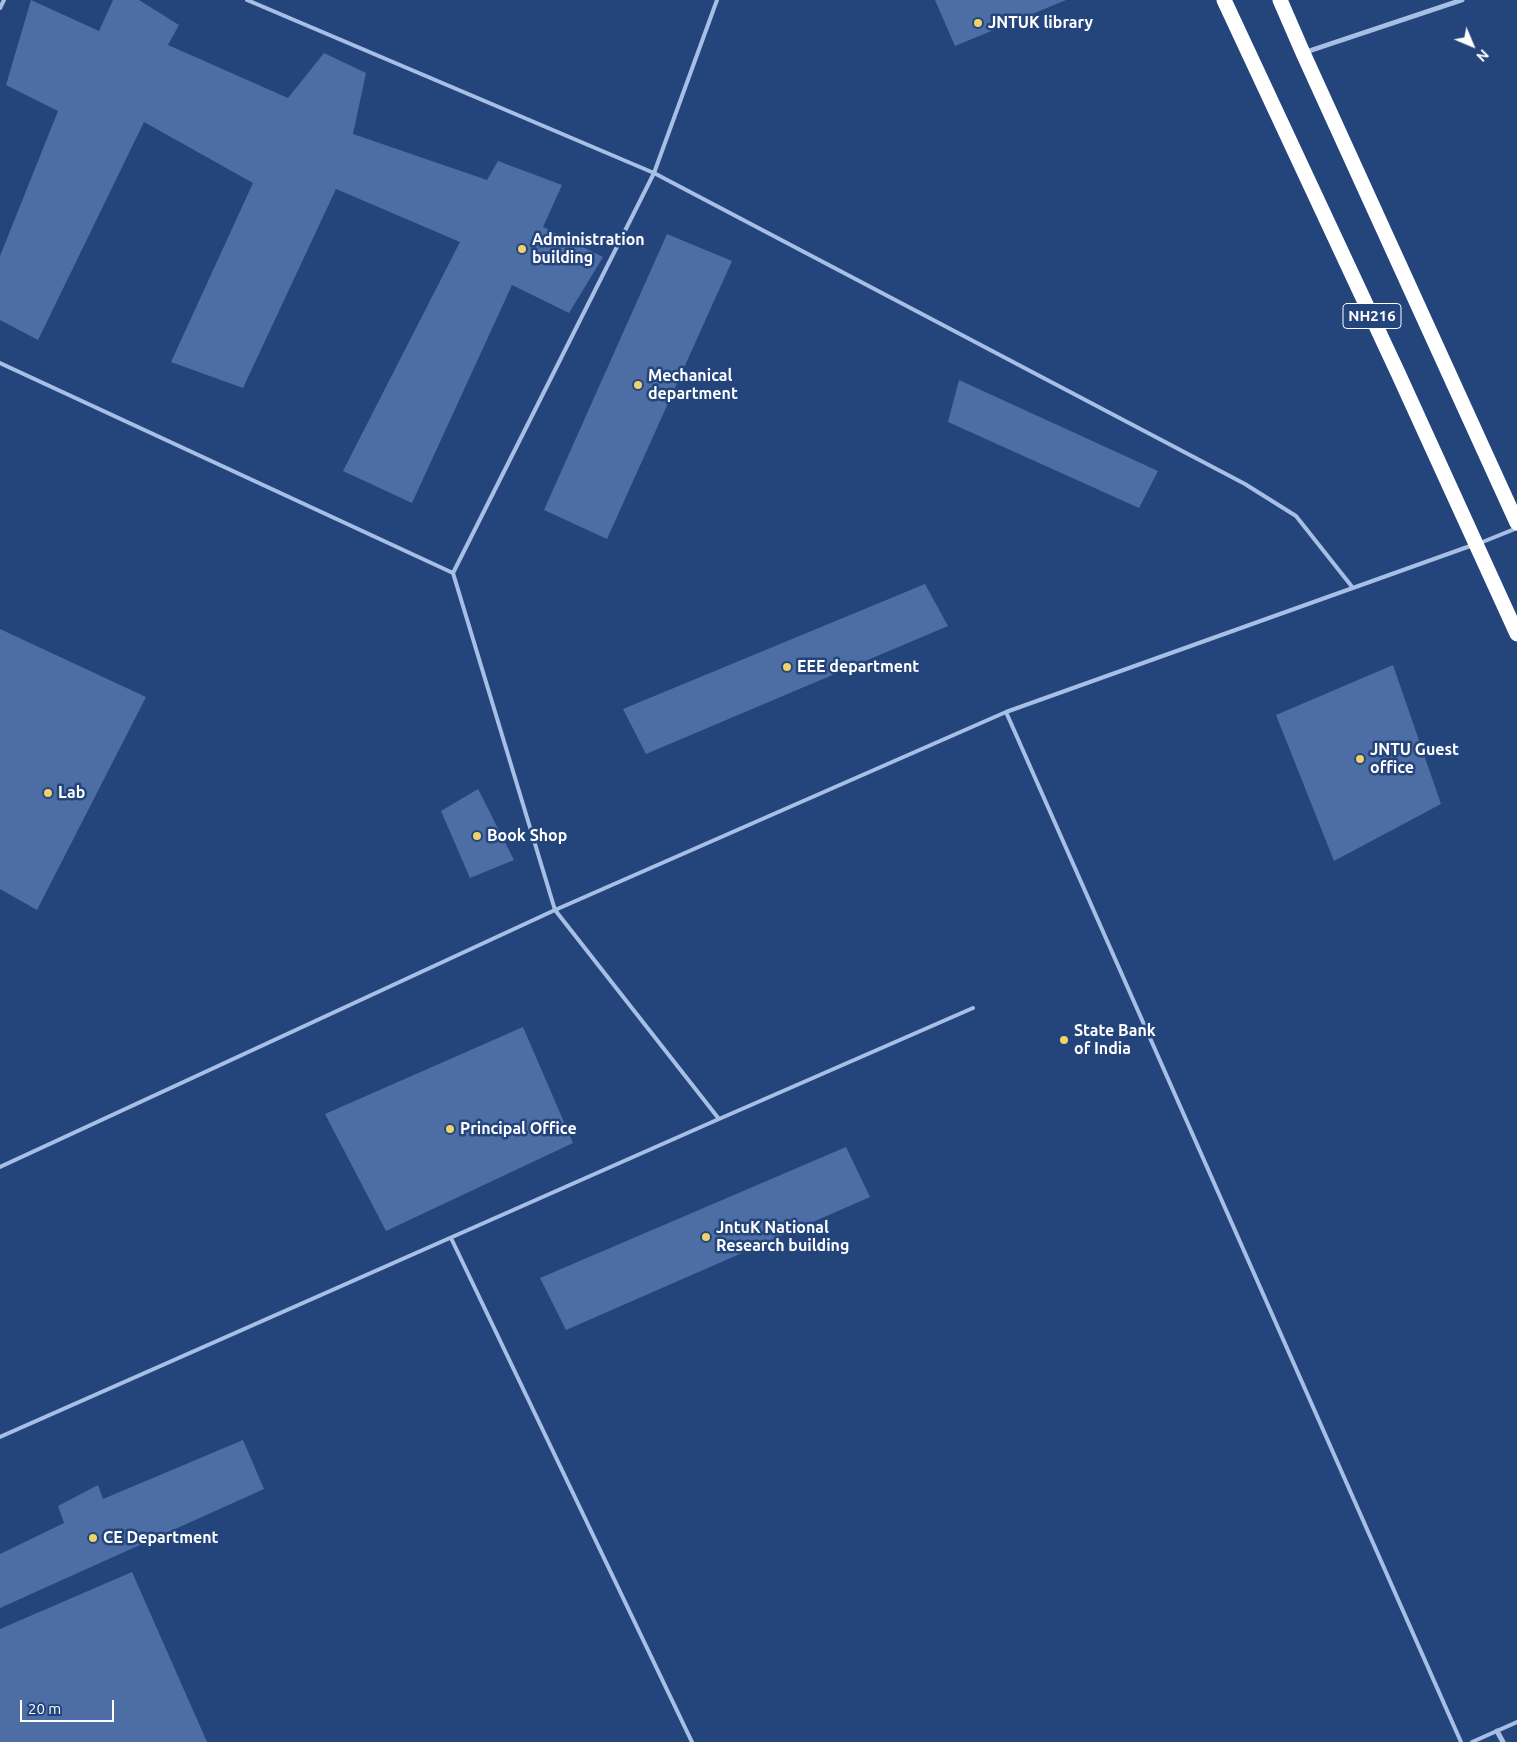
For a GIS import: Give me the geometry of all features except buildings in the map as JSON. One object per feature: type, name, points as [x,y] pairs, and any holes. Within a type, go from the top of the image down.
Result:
[{"type":"highway","name":"NH216","points":[[1224,0],[1517,634]]},
{"type":"highway","name":"NH216","points":[[1280,0],[1517,522]]},
{"type":"street","points":[[1303,53],[1462,0]]},
{"type":"street","points":[[1497,1731],[1502,1742]]},
{"type":"lane","points":[[0,8],[4,0]]},
{"type":"lane","points":[[247,0],[654,173],[1245,484],[1296,516],[1353,588]]},
{"type":"lane","points":[[717,0],[654,173],[453,573],[555,910],[719,1119]]},
{"type":"lane","points":[[0,363],[453,573]]},
{"type":"lane","points":[[0,1167],[555,910],[1006,712],[1517,528]]},
{"type":"lane","points":[[1006,712],[1461,1742]]},
{"type":"lane","points":[[0,1437],[973,1008]]},
{"type":"lane","points":[[451,1238],[692,1742]]},
{"type":"lane","points":[[1472,1742],[1517,1722]]},
{"type":"place","name":"JNTUK library","points":[[978,23]]},
{"type":"place","name":"Administration building","points":[[522,249]]},
{"type":"place","name":"Mechanical department","points":[[638,385]]},
{"type":"place","name":"EEE department","points":[[787,667]]},
{"type":"place","name":"JNTU Guest office","points":[[1360,759]]},
{"type":"place","name":"Lab","points":[[48,793]]},
{"type":"place","name":"Book Shop","points":[[477,836]]},
{"type":"place","name":"State Bank of India","points":[[1064,1040]]},
{"type":"place","name":"Principal Office","points":[[450,1129]]},
{"type":"place","name":"JntuK National Research building","points":[[706,1237]]},
{"type":"place","name":"CE Department","points":[[93,1538]]}]
